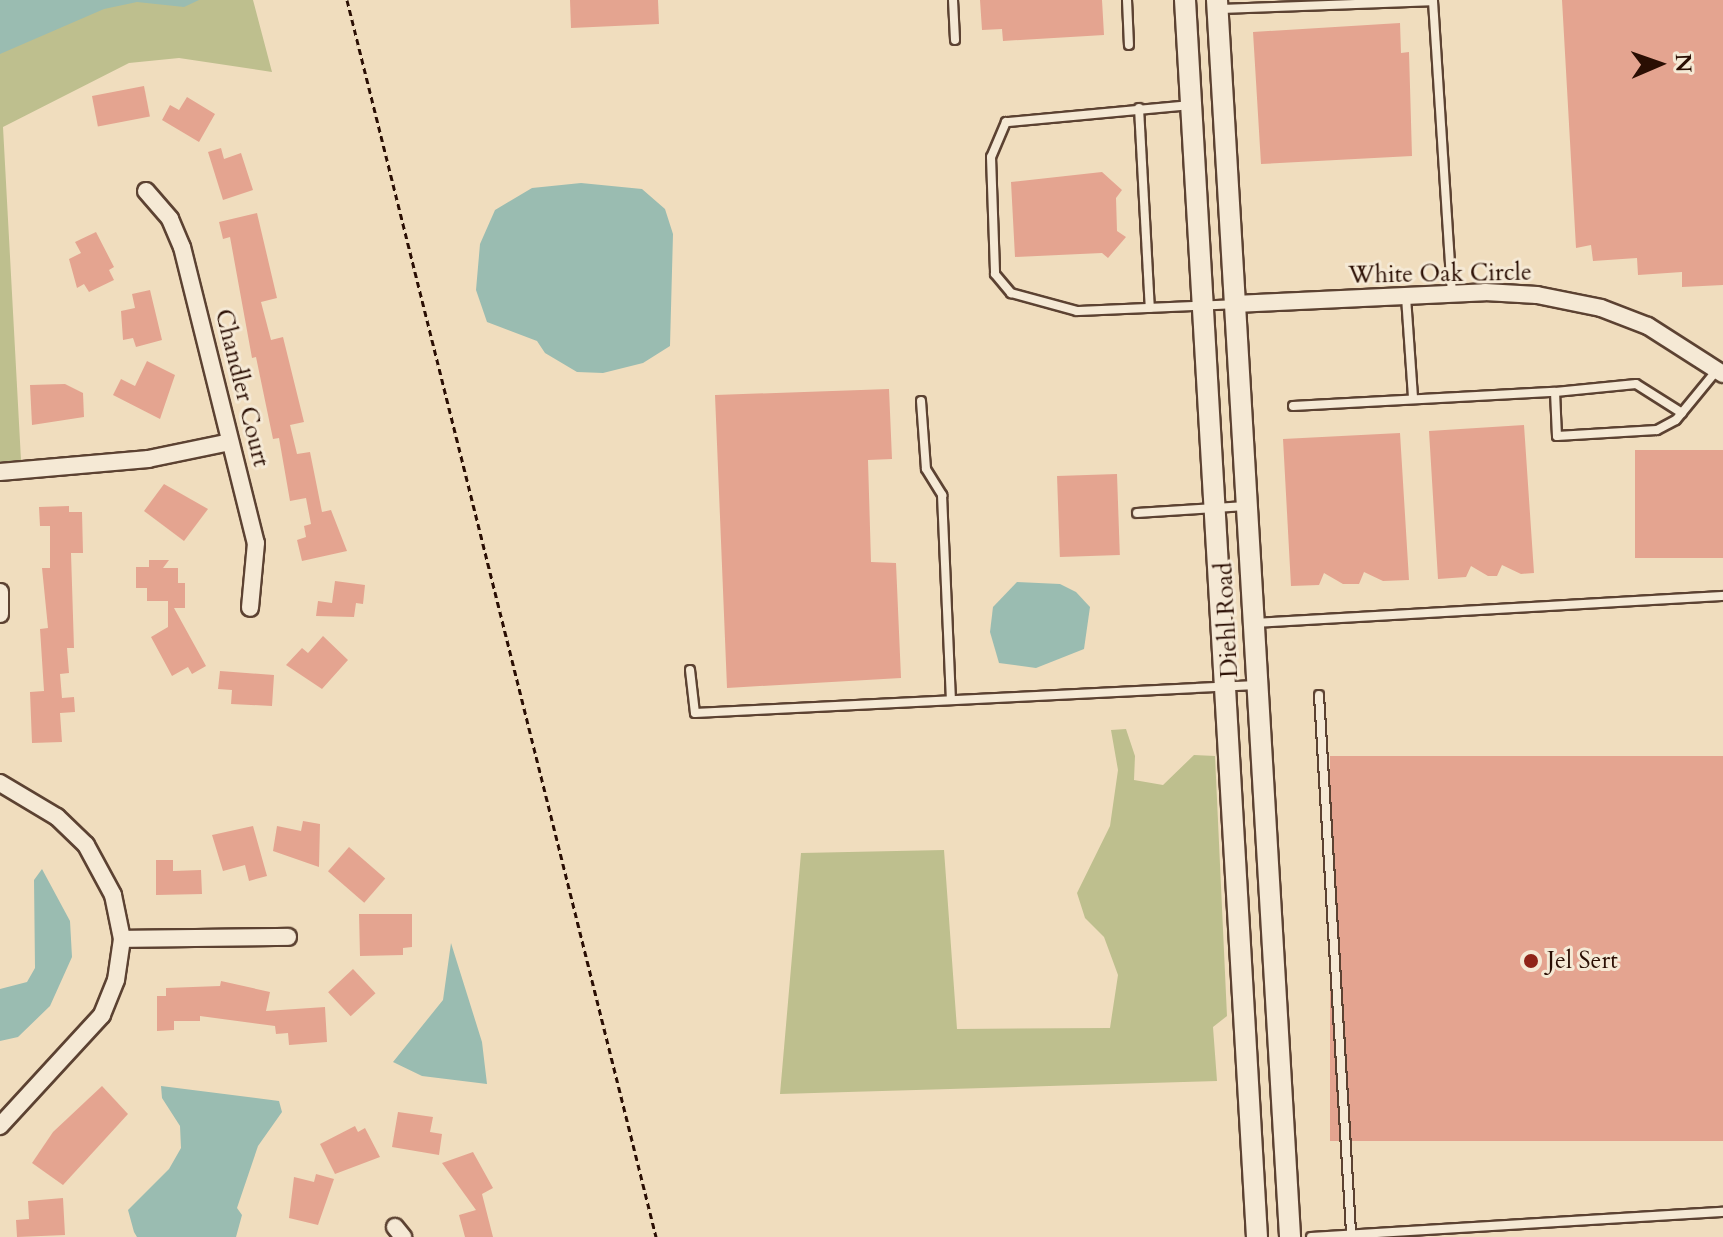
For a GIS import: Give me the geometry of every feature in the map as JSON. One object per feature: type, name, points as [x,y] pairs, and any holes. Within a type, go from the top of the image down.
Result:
[{"type":"street","name":"Diehl Road","points":[[1185,0],[1257,1237]]},
{"type":"street","name":"Diehl Road","points":[[1217,5],[1290,1237]]},
{"type":"street","name":"Chandler Court","points":[[146,191],[170,219],[182,247],[258,558],[250,608]]},
{"type":"street","name":"White Oak Circle","points":[[1235,304],[1452,293],[1537,295],[1601,308],[1667,336],[1720,371]]},
{"type":"street","points":[[0,472],[148,459],[230,442]]},
{"type":"street","points":[[0,592],[0,614]]},
{"type":"street","points":[[0,783],[57,817],[86,845],[113,895],[122,939],[116,980],[102,1015],[0,1126]]},
{"type":"street","points":[[122,939],[288,937]]},
{"type":"lane","points":[[953,0],[955,40]]},
{"type":"lane","points":[[1127,0],[1129,45]]},
{"type":"lane","points":[[1217,5],[1433,1],[1452,293]]},
{"type":"lane","points":[[1191,105],[1006,122],[991,157],[995,274],[1011,293],[1077,311],[1235,304]]},
{"type":"lane","points":[[1139,108],[1150,308]]},
{"type":"lane","points":[[1406,297],[1413,398]]},
{"type":"lane","points":[[1555,392],[1557,436],[1657,430],[1682,413],[1720,371]]},
{"type":"lane","points":[[1293,406],[1555,392],[1636,384],[1682,413]]},
{"type":"lane","points":[[921,401],[926,469],[942,495],[951,699]]},
{"type":"lane","points":[[1137,513],[1247,506]]},
{"type":"lane","points":[[1253,623],[1723,596]]},
{"type":"lane","points":[[690,670],[695,713],[1257,685]]},
{"type":"lane","points":[[1319,695],[1351,1232]]},
{"type":"lane","points":[[1311,1237],[1351,1232],[1723,1212]]},
{"type":"path","points":[[347,0],[656,1237]]},
{"type":"green space","points":[[0,0],[253,0],[272,72],[179,58],[129,63],[3,127],[21,460],[0,462]]},
{"type":"green space","points":[[1126,729],[1135,756],[1134,780],[1163,785],[1194,755],[1215,756],[1227,1016],[1213,1027],[1217,1081],[780,1094],[801,853],[944,850],[957,1029],[1110,1028],[1118,975],[1104,937],[1085,918],[1077,893],[1110,826],[1118,770],[1111,730]]},
{"type":"water","points":[[0,0],[199,0],[184,7],[137,2],[104,9],[0,54]]},
{"type":"water","points":[[581,183],[642,189],[665,209],[673,234],[670,346],[643,363],[603,373],[577,372],[545,353],[537,341],[487,322],[476,290],[480,244],[495,210],[532,188]]},
{"type":"water","points":[[1017,582],[1060,584],[1076,592],[1090,607],[1084,649],[1036,668],[999,663],[990,632],[993,607]]},
{"type":"water","points":[[42,869],[70,921],[72,957],[50,1006],[18,1037],[0,1041],[0,989],[27,982],[35,968],[34,880]]},
{"type":"water","points":[[451,943],[482,1042],[487,1084],[422,1076],[393,1062],[443,1000]]},
{"type":"water","points":[[161,1086],[279,1101],[282,1112],[258,1146],[237,1208],[242,1215],[236,1237],[137,1237],[134,1232],[128,1210],[169,1169],[181,1148],[180,1126],[162,1098]]},
{"type":"building","points":[[570,0],[658,0],[659,24],[571,28]]},
{"type":"building","points":[[980,0],[1102,0],[1104,35],[1003,41],[1002,29],[982,30]]},
{"type":"building","points":[[1562,0],[1723,0],[1723,285],[1682,287],[1682,272],[1638,275],[1637,258],[1593,261],[1591,245],[1576,248]]},
{"type":"building","points":[[1400,23],[1401,53],[1409,52],[1412,156],[1261,164],[1253,32]]},
{"type":"building","points":[[144,86],[150,116],[98,127],[92,96]]},
{"type":"building","points":[[187,97],[215,114],[199,142],[162,120],[170,105],[179,110]]},
{"type":"building","points":[[221,148],[224,159],[241,153],[253,190],[223,200],[208,152]]},
{"type":"building","points":[[1102,172],[1122,190],[1116,198],[1117,231],[1126,237],[1108,258],[1102,253],[1015,257],[1011,182]]},
{"type":"building","points":[[257,213],[277,298],[261,302],[271,340],[283,337],[304,422],[290,425],[297,454],[310,452],[322,512],[331,510],[347,551],[302,561],[297,540],[306,537],[304,526],[311,524],[306,498],[290,501],[279,438],[273,439],[256,357],[252,358],[230,237],[223,239],[219,222]]},
{"type":"building","points":[[96,232],[114,267],[109,270],[114,280],[89,292],[84,284],[77,288],[69,259],[81,253],[75,242]]},
{"type":"building","points":[[150,290],[162,340],[136,347],[133,338],[123,340],[121,311],[135,308],[132,294]]},
{"type":"building","points":[[147,361],[175,375],[160,419],[113,395],[121,379],[135,386]]},
{"type":"building","points":[[65,384],[83,393],[84,417],[32,425],[30,385]]},
{"type":"building","points":[[889,389],[892,459],[868,460],[871,562],[896,563],[901,678],[727,688],[715,395]]},
{"type":"building","points":[[1524,425],[1534,573],[1521,574],[1502,565],[1497,576],[1488,576],[1471,566],[1466,577],[1438,579],[1429,431]]},
{"type":"building","points":[[1400,433],[1409,580],[1383,581],[1364,572],[1359,584],[1343,584],[1324,573],[1319,585],[1291,586],[1283,439]]},
{"type":"building","points":[[1635,450],[1723,450],[1723,558],[1635,558]]},
{"type":"building","points":[[1117,474],[1120,555],[1060,557],[1057,476]]},
{"type":"building","points":[[164,484],[208,509],[184,541],[144,511]]},
{"type":"building","points":[[69,506],[69,512],[82,512],[83,553],[71,553],[74,648],[67,648],[69,673],[60,674],[62,698],[74,697],[75,712],[60,713],[62,742],[32,743],[30,692],[44,691],[40,629],[48,628],[42,568],[50,568],[50,526],[40,526],[39,507]]},
{"type":"building","points":[[149,560],[169,560],[163,568],[178,568],[178,583],[185,583],[185,608],[174,608],[206,666],[192,674],[188,667],[172,676],[151,637],[168,627],[168,601],[147,601],[147,588],[136,588],[136,567],[149,567]]},
{"type":"building","points":[[335,581],[365,585],[363,604],[356,603],[354,617],[316,616],[318,601],[332,603]]},
{"type":"building","points":[[323,636],[348,660],[322,689],[286,665],[302,648],[308,653]]},
{"type":"building","points":[[220,671],[274,675],[272,706],[231,704],[232,690],[218,689]]},
{"type":"building","name":"Jel Sert","points":[[1330,756],[1723,756],[1723,1141],[1330,1141]]},
{"type":"building","points":[[303,821],[320,824],[319,867],[273,851],[277,826],[301,831]]},
{"type":"building","points":[[253,826],[267,876],[249,881],[245,865],[223,871],[212,835]]},
{"type":"building","points":[[349,847],[385,878],[364,903],[328,871]]},
{"type":"building","points":[[156,860],[173,860],[173,871],[201,870],[202,894],[156,895]]},
{"type":"building","points":[[359,914],[412,914],[412,947],[403,948],[403,955],[360,956]]},
{"type":"building","points":[[353,969],[376,993],[351,1016],[328,992]]},
{"type":"building","points":[[221,981],[270,992],[266,1011],[325,1007],[327,1042],[289,1045],[288,1033],[276,1034],[275,1026],[200,1016],[200,1021],[174,1021],[174,1030],[157,1031],[157,996],[166,996],[166,988],[220,986]]},
{"type":"building","points":[[102,1086],[128,1114],[63,1185],[32,1163],[53,1132]]},
{"type":"building","points":[[398,1112],[433,1117],[430,1132],[442,1134],[439,1155],[392,1147]]},
{"type":"building","points":[[355,1126],[358,1132],[365,1128],[380,1157],[335,1174],[320,1144]]},
{"type":"building","points":[[473,1152],[493,1188],[482,1194],[493,1237],[465,1237],[459,1215],[476,1210],[442,1163]]},
{"type":"building","points":[[316,1174],[334,1179],[318,1225],[289,1218],[294,1177],[314,1182]]},
{"type":"building","points":[[63,1198],[65,1235],[17,1237],[16,1220],[29,1219],[28,1201]]},
{"type":"place","name":"Jel Sert","points":[[1531,961]]}]
